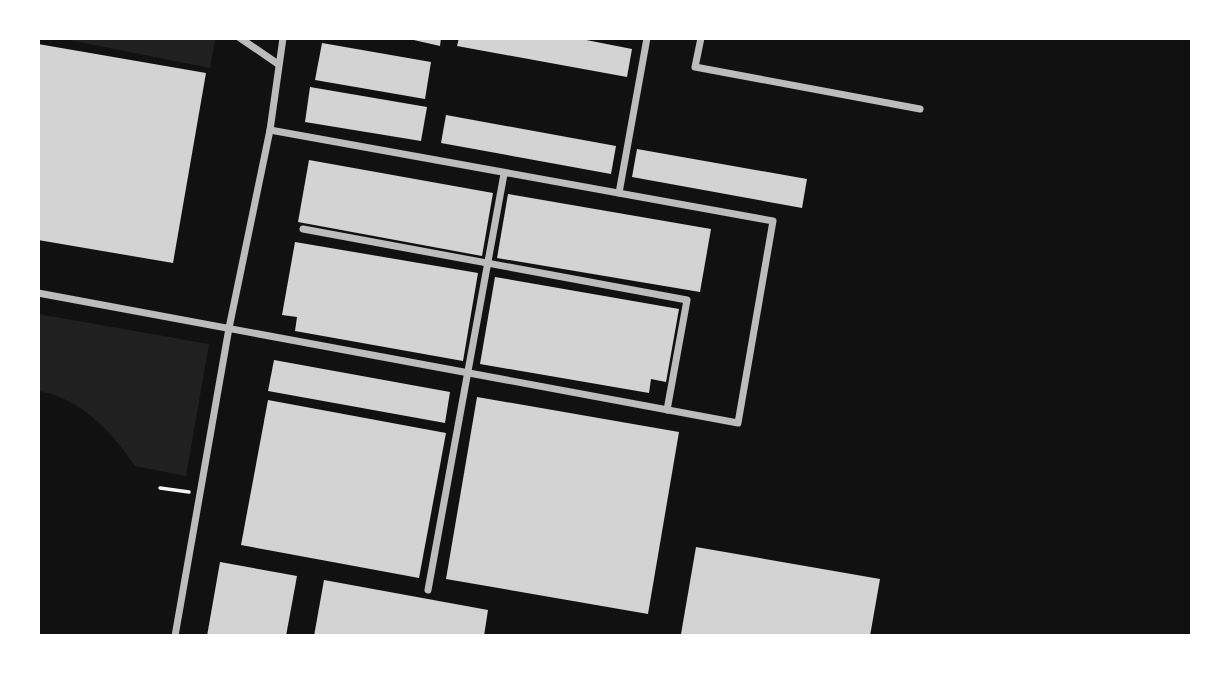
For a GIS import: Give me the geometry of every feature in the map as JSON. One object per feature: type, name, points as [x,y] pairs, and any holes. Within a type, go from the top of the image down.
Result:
[{"type":"street","points":[[240,38],[278,64]]},
{"type":"street","points":[[174,635],[229,328],[270,130],[283,38]]},
{"type":"street","points":[[619,193],[647,38]]},
{"type":"street","points":[[701,38],[695,67],[920,109]]},
{"type":"street","points":[[38,293],[738,423],[773,220],[270,130]]},
{"type":"street","points":[[428,590],[504,174]]},
{"type":"street","points":[[303,229],[687,300],[667,410]]},
{"type":"path","points":[[160,488],[200,493]]},
{"type":"shaded area","points":[[60,38],[214,38],[215,40],[210,68]]},
{"type":"shaded area","points":[[38,314],[209,344],[186,476],[135,466],[94,418],[69,401],[39,391]]},
{"type":"building","points":[[405,38],[441,38],[440,46]]},
{"type":"building","points":[[459,38],[576,38],[632,49],[627,77],[457,46]]},
{"type":"building","points":[[322,43],[431,62],[425,99],[315,80]]},
{"type":"building","points":[[38,44],[206,73],[173,263],[38,240]]},
{"type":"building","points":[[310,87],[427,107],[421,141],[305,122]]},
{"type":"building","points":[[446,115],[616,146],[611,174],[441,143]]},
{"type":"building","points":[[637,149],[807,179],[802,208],[632,177]]},
{"type":"building","points":[[309,160],[493,193],[482,256],[298,222]]},
{"type":"building","points":[[508,194],[711,229],[700,292],[497,258]]},
{"type":"building","points":[[295,242],[478,273],[463,361],[295,331],[297,317],[282,315]]},
{"type":"building","points":[[495,277],[679,309],[666,382],[651,379],[649,393],[480,364]]},
{"type":"building","points":[[274,360],[450,392],[445,423],[268,391]]},
{"type":"building","points":[[477,397],[679,432],[648,614],[446,579]]},
{"type":"building","points":[[268,400],[446,433],[419,578],[241,545]]},
{"type":"building","points":[[696,547],[880,579],[870,636],[681,634]]},
{"type":"building","points":[[220,562],[297,576],[286,636],[207,636]]},
{"type":"building","points":[[324,580],[488,610],[484,636],[314,636]]}]
